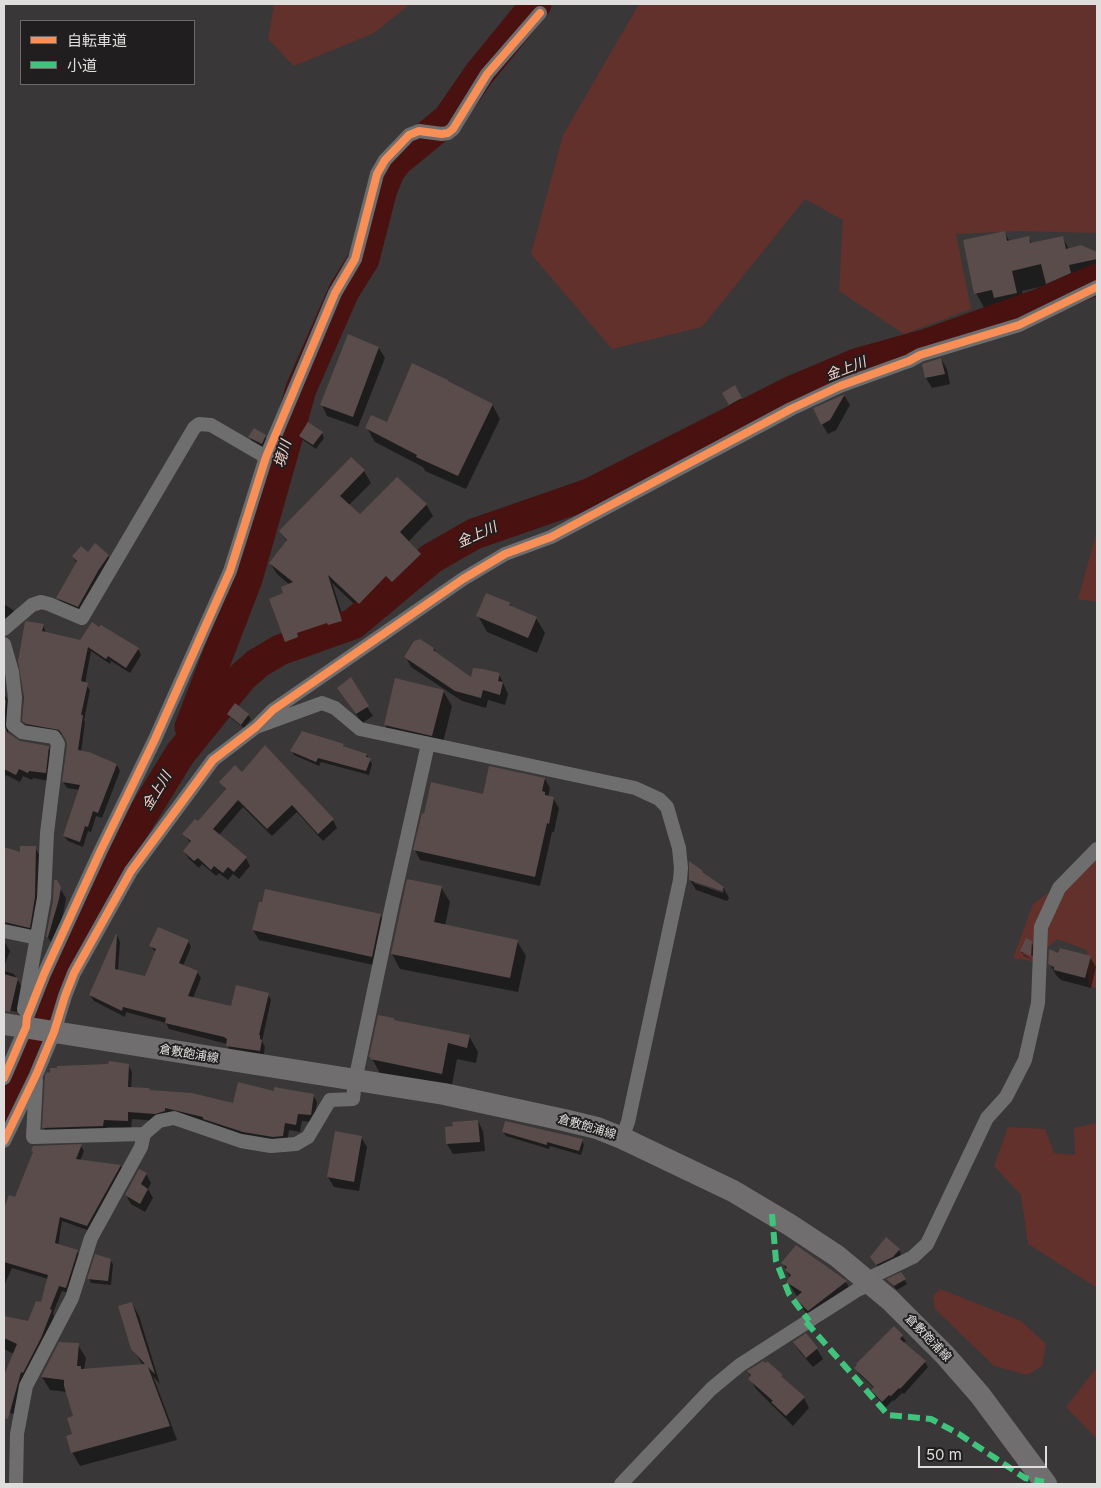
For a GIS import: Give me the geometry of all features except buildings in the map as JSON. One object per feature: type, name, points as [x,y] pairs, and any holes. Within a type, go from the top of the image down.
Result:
[{"type":"main road","name":"倉敷飽浦線","points":[[4,1024],[26,1022],[54,1032],[444,1094],[572,1122],[622,1138],[733,1191],[838,1256],[911,1321],[974,1388],[1046,1484]]},
{"type":"street","points":[[4,1078],[44,974],[100,852],[156,740],[230,571],[266,457],[335,293],[355,259],[377,174],[385,160],[409,135],[419,131],[442,134],[448,133],[453,129],[487,74],[540,13]]},
{"type":"street","points":[[4,1141],[54,1032],[74,973],[131,871],[213,760],[256,727],[273,710],[463,579],[505,554],[551,537],[791,408],[840,386],[909,361],[920,354],[1019,325],[1097,287]]},
{"type":"street","points":[[4,629],[32,605],[41,602],[82,618],[194,428],[199,424],[211,425],[266,457]]},
{"type":"street","points":[[4,644],[12,672],[15,698],[14,725],[22,732],[54,737],[58,744],[47,833],[44,898],[24,1007],[26,1022]]},
{"type":"street","points":[[256,727],[322,703],[335,708],[360,729],[635,788],[659,799],[667,807],[679,848],[680,880],[628,1122],[622,1138]]},
{"type":"street","points":[[16,1484],[17,1434],[26,1386],[72,1298],[91,1238],[141,1147],[144,1134],[159,1120],[174,1118],[241,1141],[271,1146],[296,1144],[308,1137],[330,1100],[353,1099],[355,1081],[392,905],[428,744]]},
{"type":"street","points":[[621,1484],[710,1388],[732,1371],[868,1282],[913,1257],[927,1244],[987,1118],[1006,1097],[1025,1060],[1038,1003],[1041,927],[1059,888],[1097,849]]},
{"type":"street","points":[[4,931],[36,938]]},
{"type":"street","points":[[36,1074],[33,1137],[144,1134]]},
{"type":"shaded area","points":[[274,4],[410,4],[374,33],[294,66],[268,39]]},
{"type":"shaded area","points":[[639,4],[1097,4],[1097,233],[1021,231],[956,234],[971,309],[904,334],[839,291],[843,220],[805,199],[702,327],[612,349],[531,254],[563,135]]},
{"type":"shaded area","points":[[1097,531],[1097,602],[1078,599]]},
{"type":"shaded area","points":[[1097,858],[1097,989],[1088,985],[1087,950],[1057,939],[1032,961],[1013,958],[1033,904]]},
{"type":"shaded area","points":[[1097,1123],[1097,1288],[1028,1244],[1021,1195],[994,1166],[1008,1127],[1045,1129],[1054,1153],[1075,1155],[1074,1128]]},
{"type":"shaded area","points":[[940,1289],[1021,1321],[1046,1344],[1042,1366],[1027,1375],[994,1366],[935,1309],[933,1296]]},
{"type":"shaded area","points":[[1097,1367],[1097,1439],[1066,1407]]},
{"type":"waterway","name":"境川","points":[[190,727],[247,579],[301,389],[344,291],[364,259],[382,189],[389,172],[397,161],[448,119],[479,74],[536,4]]},
{"type":"waterway","name":"金上川","points":[[45,1016],[60,976],[116,858],[180,754],[242,677],[258,663],[280,650],[353,624],[432,558],[474,534],[589,494],[790,392],[856,364],[924,345],[1042,303],[1097,279]]},
{"type":"waterway","name":"金上川","points":[[4,1110],[34,1047]]},
{"type":"marked path","points":[[772,1214],[776,1261],[789,1294],[809,1321]]},
{"type":"marked path","points":[[806,1322],[888,1415],[931,1419],[959,1434],[1025,1478],[1044,1482]]},
{"type":"cycle path","points":[[4,1078],[26,1027],[27,1017],[44,974],[155,739],[230,571],[266,457],[335,293],[355,259],[377,174],[385,160],[409,135],[419,131],[442,134],[448,133],[453,129],[487,74],[540,13]]},
{"type":"cycle path","points":[[4,1141],[36,1075],[54,1032],[74,973],[131,871],[213,760],[256,727],[273,710],[463,579],[505,554],[551,537],[791,409],[840,386],[909,361],[920,355],[1019,325],[1097,287]]}]
